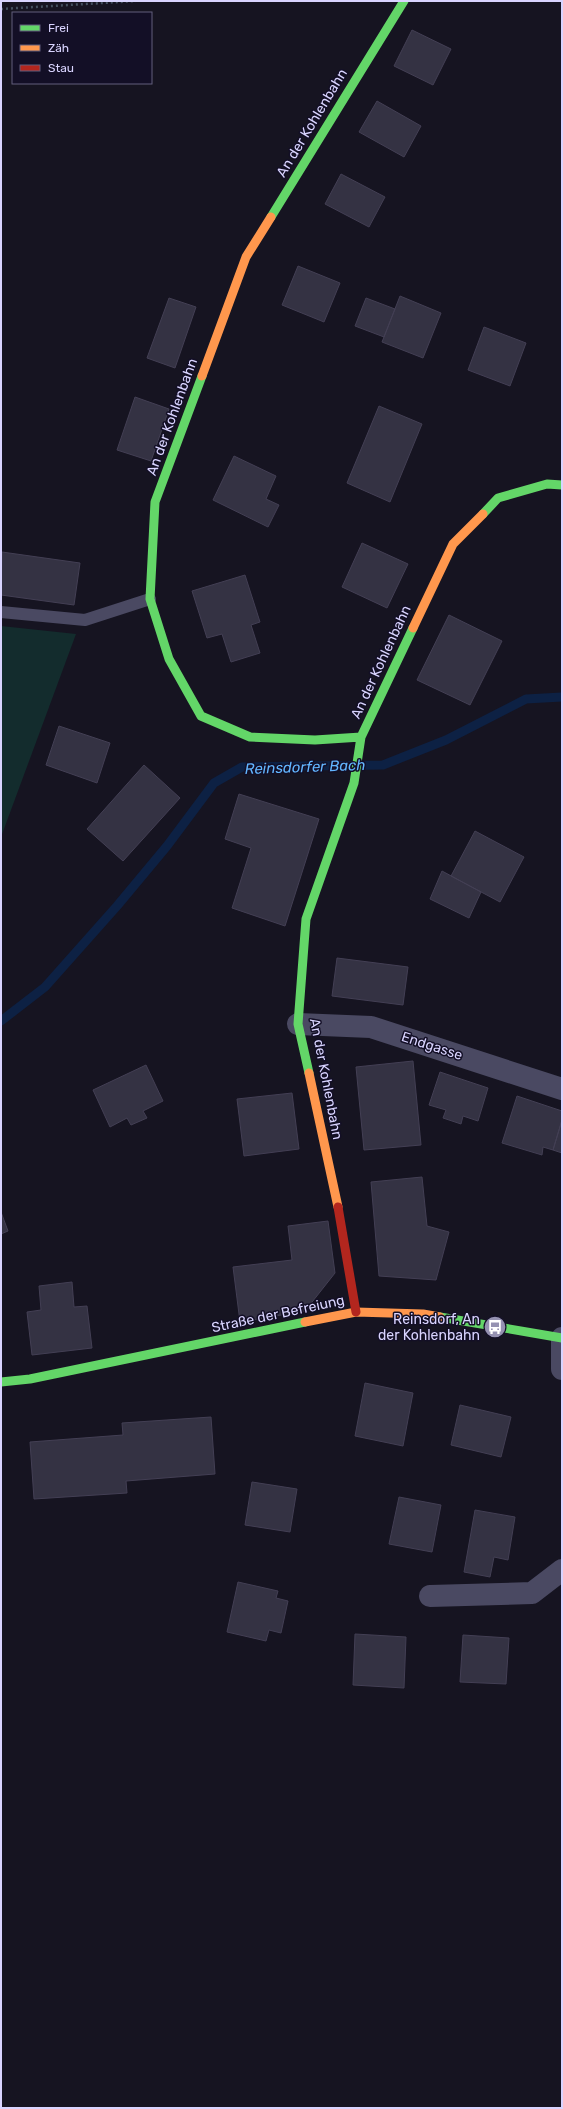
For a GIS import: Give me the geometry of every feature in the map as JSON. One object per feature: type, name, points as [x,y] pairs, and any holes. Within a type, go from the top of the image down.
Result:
[{"type":"street","name":"An der Kohlenbahn","points":[[361,737],[315,740],[250,737],[201,716],[169,659],[150,598],[155,502],[246,257],[404,1]]},
{"type":"street","name":"An der Kohlenbahn","points":[[356,1312],[334,1183],[298,1024],[306,919],[354,783],[361,737],[453,544],[498,498],[547,484],[562,485]]},
{"type":"street","name":"Endgasse","points":[[298,1024],[371,1027],[562,1089]]},
{"type":"street","name":"Straße der Befreiung","points":[[1,1382],[30,1379],[356,1312],[423,1314],[562,1338]]},
{"type":"street","points":[[562,1338],[562,1369]]},
{"type":"street","points":[[430,1596],[532,1593],[562,1570]]},
{"type":"lane","points":[[1,612],[85,620],[150,598]]},
{"type":"path","points":[[1,9],[136,1]]},
{"type":"green space","points":[[1,626],[76,634],[1,837]]},
{"type":"building","points":[[412,30],[451,49],[433,85],[394,66]]},
{"type":"building","points":[[377,101],[421,126],[404,157],[359,132]]},
{"type":"building","points":[[341,174],[385,197],[369,227],[325,204]]},
{"type":"building","points":[[298,266],[340,283],[324,322],[282,305]]},
{"type":"building","points":[[400,296],[441,313],[423,358],[382,342]]},
{"type":"building","points":[[169,298],[196,307],[175,368],[147,358]]},
{"type":"building","points":[[366,298],[395,309],[384,337],[355,326]]},
{"type":"building","points":[[484,327],[526,343],[510,386],[468,370]]},
{"type":"building","points":[[135,397],[169,409],[151,461],[117,450]]},
{"type":"building","points":[[379,406],[422,424],[390,502],[347,483]]},
{"type":"building","points":[[234,456],[276,476],[266,499],[279,505],[268,527],[213,500]]},
{"type":"building","points":[[362,543],[408,564],[387,608],[342,587]]},
{"type":"building","points":[[2,552],[80,563],[74,605],[1,595]]},
{"type":"building","points":[[245,575],[260,622],[251,625],[260,653],[231,662],[222,634],[207,638],[192,591]]},
{"type":"building","points":[[449,615],[502,641],[470,705],[417,680]]},
{"type":"building","points":[[59,726],[110,743],[97,783],[46,765]]},
{"type":"building","points":[[144,765],[180,798],[123,861],[87,829]]},
{"type":"building","points":[[239,794],[319,819],[285,926],[232,908],[251,848],[225,839]]},
{"type":"building","points":[[475,831],[524,857],[500,902],[451,876]]},
{"type":"building","points":[[442,871],[481,892],[469,918],[430,899]]},
{"type":"building","points":[[337,958],[408,967],[403,1005],[332,996]]},
{"type":"building","points":[[413,1061],[421,1145],[364,1150],[356,1067]]},
{"type":"building","points":[[146,1065],[163,1101],[143,1111],[147,1118],[131,1125],[127,1118],[110,1127],[93,1090]]},
{"type":"building","points":[[440,1072],[488,1088],[478,1121],[463,1116],[461,1124],[443,1118],[446,1110],[429,1105]]},
{"type":"building","points":[[292,1093],[299,1149],[244,1156],[237,1099]]},
{"type":"building","points":[[517,1096],[562,1111],[562,1120],[553,1150],[543,1147],[542,1155],[502,1143]]},
{"type":"building","points":[[562,1120],[562,1153],[553,1150]]},
{"type":"building","points":[[422,1177],[427,1226],[449,1232],[436,1280],[379,1276],[371,1182]]},
{"type":"building","points":[[1,1212],[8,1231],[1,1234]]},
{"type":"building","points":[[328,1221],[335,1273],[305,1311],[240,1322],[233,1267],[292,1260],[288,1226]]},
{"type":"building","points":[[72,1282],[74,1307],[87,1306],[92,1348],[32,1355],[27,1312],[41,1310],[39,1286]]},
{"type":"building","points":[[365,1383],[413,1393],[403,1446],[355,1436]]},
{"type":"building","points":[[460,1405],[511,1417],[501,1457],[451,1445]]},
{"type":"building","points":[[211,1417],[215,1474],[126,1481],[127,1493],[34,1499],[30,1442],[123,1435],[122,1423]]},
{"type":"building","points":[[252,1482],[297,1489],[290,1532],[245,1525]]},
{"type":"building","points":[[399,1497],[441,1505],[432,1552],[389,1544]]},
{"type":"building","points":[[475,1510],[515,1517],[508,1560],[494,1557],[490,1577],[464,1572]]},
{"type":"building","points":[[238,1582],[278,1591],[276,1598],[288,1601],[281,1633],[269,1630],[266,1641],[227,1632]]},
{"type":"building","points":[[355,1634],[406,1637],[404,1688],[353,1685]]},
{"type":"building","points":[[463,1635],[509,1638],[506,1684],[460,1682]]},
{"type":"waterway","name":"Reinsdorfer Bach","points":[[1,1021],[45,987],[117,906],[167,846],[214,783],[242,767],[383,765],[446,740],[526,699],[562,697]]},
{"type":"traffic: fast","points":[[271,217],[404,1]]},
{"type":"traffic: fast","points":[[202,376],[155,502],[150,599],[169,659],[201,716],[250,737],[315,740],[361,737]]},
{"type":"traffic: fast","points":[[483,514],[498,498],[547,484],[562,485]]},
{"type":"traffic: fast","points":[[309,1073],[298,1024],[306,919],[354,783],[361,737],[413,628]]},
{"type":"traffic: fast","points":[[440,1317],[562,1338]]},
{"type":"traffic: fast","points":[[1,1382],[30,1379],[305,1322]]},
{"type":"traffic: slow","points":[[202,376],[246,257],[271,217]]},
{"type":"traffic: slow","points":[[413,628],[453,544],[483,514]]},
{"type":"traffic: slow","points":[[309,1073],[338,1207]]},
{"type":"traffic: slow","points":[[305,1322],[356,1312],[423,1314],[440,1317]]},
{"type":"traffic: jam","points":[[338,1207],[356,1312]]},
{"type":"place","name":"Reinsdorf, An der Kohlenbahn","points":[[495,1327]]}]
